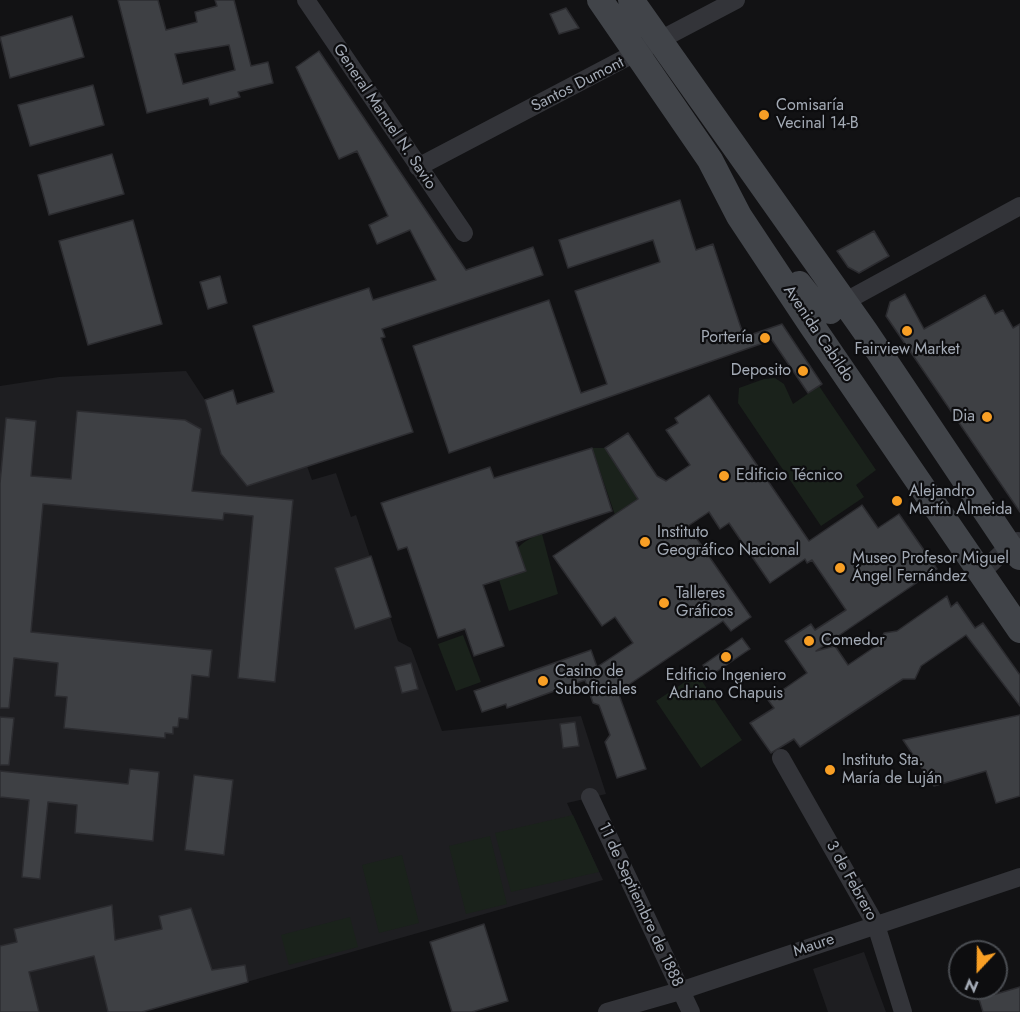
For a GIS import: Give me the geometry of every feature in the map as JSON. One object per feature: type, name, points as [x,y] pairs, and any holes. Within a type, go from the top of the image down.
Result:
[{"type":"main road","name":"Avenida Cabildo","points":[[600,0],[710,160],[739,216],[1020,630]]},
{"type":"main road","points":[[631,0],[837,306],[1016,548]]},
{"type":"main road","points":[[710,160],[756,221],[809,299],[818,308],[837,306]]},
{"type":"street","name":"General Manuel N. Savio","points":[[306,0],[464,233]]},
{"type":"street","name":"Santos Dumont","points":[[418,167],[630,44],[653,32],[736,0]]},
{"type":"street","points":[[837,306],[1020,206]]},
{"type":"street","points":[[981,573],[1016,548]]},
{"type":"street","name":"3 de Febrero","points":[[781,758],[876,925],[903,1012]]},
{"type":"street","name":"11 de Septiembre de 1888","points":[[590,797],[691,1012]]},
{"type":"street","name":"Maure","points":[[607,1012],[680,991],[1020,877]]},
{"type":"shaded area","points":[[186,371],[205,400],[221,454],[247,486],[307,466],[312,480],[336,473],[351,517],[356,515],[398,641],[411,648],[442,731],[581,716],[606,794],[567,803],[603,880],[142,1012],[0,1012],[0,386],[59,377]]},
{"type":"shaded area","points":[[775,378],[784,384],[793,404],[819,386],[876,470],[856,485],[864,497],[821,526],[738,403],[739,388],[764,379]]},
{"type":"shaded area","points":[[592,448],[605,448],[629,485],[662,484],[615,515]]},
{"type":"shaded area","points":[[542,534],[558,594],[509,611],[499,580],[515,551],[525,542]]},
{"type":"shaded area","points":[[463,635],[481,682],[456,691],[438,644]]},
{"type":"shaded area","points":[[697,674],[742,740],[701,768],[656,701]]},
{"type":"shaded area","points":[[573,815],[599,872],[511,892],[495,833]]},
{"type":"shaded area","points":[[490,836],[507,904],[466,914],[449,846]]},
{"type":"shaded area","points":[[402,855],[419,923],[379,933],[362,865]]},
{"type":"shaded area","points":[[350,917],[358,947],[289,965],[281,935]]},
{"type":"shaded area","points":[[864,952],[886,1012],[828,1012],[813,969]]},
{"type":"building","points":[[118,0],[158,0],[166,30],[197,22],[195,12],[217,6],[215,0],[234,0],[251,66],[268,62],[273,83],[238,92],[240,97],[210,105],[208,98],[147,113]],"holes":[[[229,45],[235,70],[183,84],[175,54]]]},
{"type":"building","points":[[566,8],[579,28],[559,34],[550,14]]},
{"type":"building","points":[[72,16],[84,57],[10,78],[0,37]]},
{"type":"building","points":[[319,51],[466,270],[533,247],[543,275],[382,329],[385,337],[381,338],[413,432],[247,486],[221,454],[205,400],[233,390],[237,404],[274,392],[253,326],[369,288],[373,300],[436,280],[410,230],[377,244],[369,225],[388,216],[357,151],[339,159],[296,67]]},
{"type":"building","points":[[93,85],[104,125],[30,146],[18,105]]},
{"type":"building","points":[[112,154],[124,194],[49,215],[38,175]]},
{"type":"building","points":[[680,200],[696,250],[713,244],[744,337],[782,324],[822,384],[808,393],[772,340],[449,453],[413,346],[549,300],[581,393],[607,384],[575,291],[660,262],[653,240],[568,268],[559,240]]},
{"type":"building","points":[[133,220],[162,324],[88,345],[59,241]]},
{"type":"building","points":[[874,231],[889,256],[859,273],[848,267],[837,251]]},
{"type":"building","points":[[220,276],[227,303],[208,309],[200,282]]},
{"type":"building","points":[[905,294],[924,329],[985,295],[995,314],[1003,310],[1013,328],[1020,324],[1020,512],[886,316],[890,302]]},
{"type":"building","points":[[709,395],[809,541],[862,505],[878,528],[899,514],[937,569],[816,651],[835,646],[848,665],[879,644],[884,633],[897,631],[947,596],[951,607],[957,602],[975,628],[983,623],[1020,675],[1020,706],[966,635],[921,666],[915,679],[903,679],[800,747],[794,739],[771,753],[750,723],[774,708],[768,700],[807,673],[785,641],[811,624],[815,630],[846,610],[812,560],[807,563],[805,559],[770,583],[729,523],[720,529],[709,512],[688,526],[751,617],[731,631],[723,621],[618,692],[646,769],[617,778],[605,742],[610,735],[599,705],[593,703],[585,680],[507,708],[506,704],[482,712],[474,691],[591,650],[597,667],[633,643],[615,617],[602,626],[553,556],[638,499],[605,448],[628,433],[657,476],[666,481],[690,465],[666,430],[678,423],[675,418]]},
{"type":"building","points":[[77,411],[185,420],[201,429],[192,491],[293,500],[275,682],[238,678],[253,516],[224,513],[223,520],[43,504],[31,632],[212,650],[209,677],[192,675],[188,719],[179,718],[178,727],[173,727],[173,734],[165,733],[165,738],[64,728],[67,697],[55,696],[58,663],[14,658],[9,708],[0,708],[0,483],[6,418],[36,421],[31,476],[71,479]]},
{"type":"building","points":[[592,448],[612,511],[516,542],[526,571],[483,585],[504,646],[474,656],[465,629],[438,638],[407,547],[398,550],[381,503],[490,467],[494,478]]},
{"type":"building","points":[[371,556],[391,617],[355,629],[335,568]]},
{"type":"building","name":"Edificio Ingeniero Adriano Chapuis","points":[[742,638],[750,649],[710,676],[703,665]]},
{"type":"building","points":[[411,663],[418,689],[402,693],[395,667]]},
{"type":"building","points":[[1020,715],[1020,796],[996,803],[986,771],[934,786],[903,740]]},
{"type":"building","points":[[0,717],[14,718],[9,765],[0,765]]},
{"type":"building","points":[[575,722],[579,746],[563,748],[560,724]]},
{"type":"building","points":[[130,769],[159,772],[153,841],[75,833],[77,805],[48,802],[40,879],[22,877],[29,800],[0,797],[0,771],[128,784]]},
{"type":"building","points":[[194,775],[233,780],[224,855],[185,850]]},
{"type":"building","points":[[112,905],[115,940],[162,929],[159,916],[191,908],[212,970],[245,965],[248,982],[142,1012],[108,1012],[94,956],[29,972],[39,1012],[0,1012],[0,946],[17,942],[14,929]]},
{"type":"building","points":[[484,924],[508,1001],[472,1012],[452,1012],[430,942]]},
{"type":"building","points":[[1020,987],[1020,1012],[983,1012],[979,1000],[1008,1000],[1008,991]]},
{"type":"place","name":"Comisaría Vecinal 14-B","points":[[764,115]]},
{"type":"place","name":"Fairview Market","points":[[907,331]]},
{"type":"place","name":"Portería","points":[[765,338]]},
{"type":"place","name":"Deposito","points":[[803,371]]},
{"type":"place","name":"Dia","points":[[987,417]]},
{"type":"place","name":"Edificio Técnico","points":[[724,476]]},
{"type":"place","name":"Alejandro Martín Almeida","points":[[897,501]]},
{"type":"place","name":"Instituto Geográfico Nacional","points":[[645,542]]},
{"type":"place","name":"Museo Profesor Miguel Ángel Fernández","points":[[840,568]]},
{"type":"place","name":"Talleres Gráficos","points":[[664,603]]},
{"type":"place","name":"Comedor","points":[[809,641]]},
{"type":"place","name":"Edificio Ingeniero Adriano Chapuis","points":[[726,657]]},
{"type":"place","name":"Casino de Suboficiales","points":[[543,681]]},
{"type":"place","name":"Instituto Sta. María de Luján","points":[[830,770]]}]
